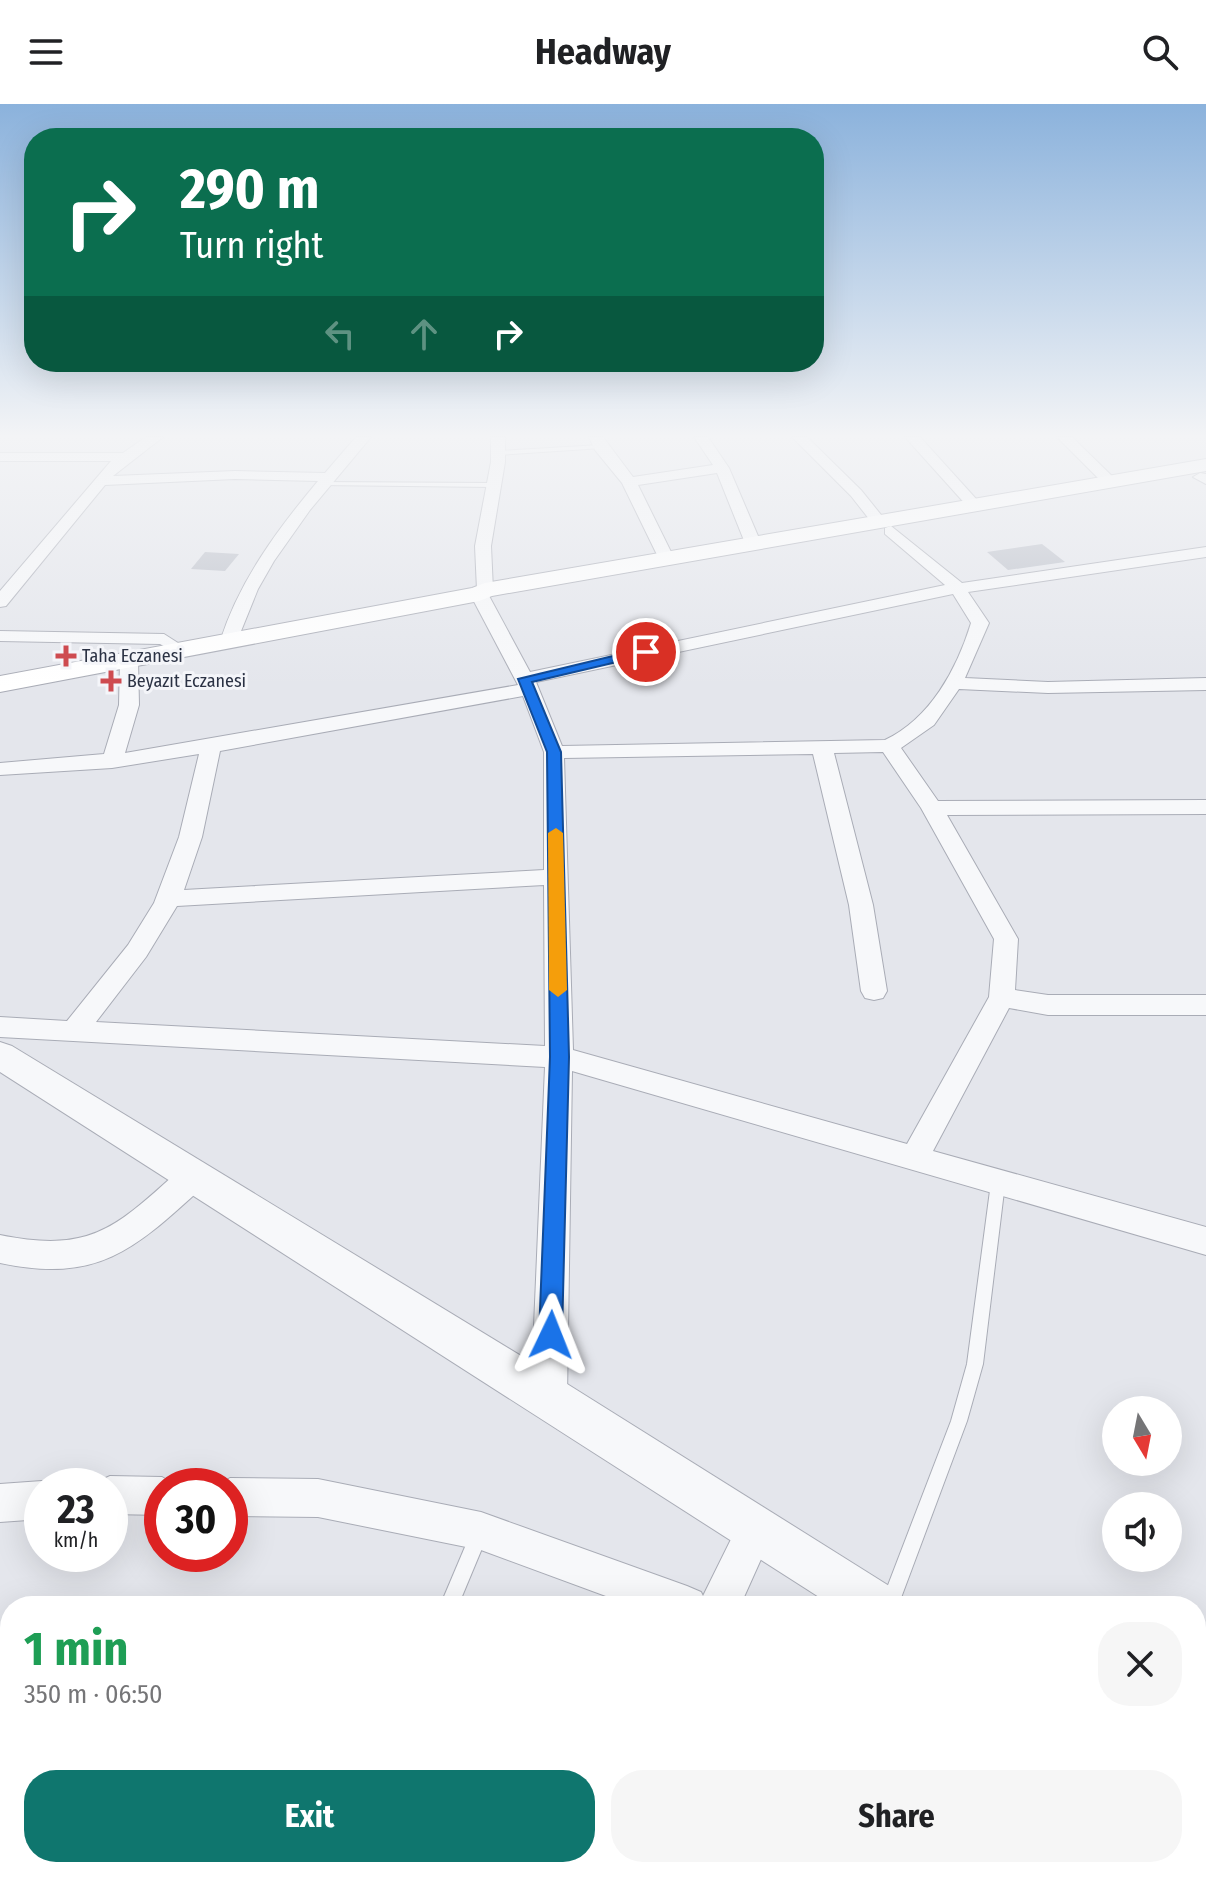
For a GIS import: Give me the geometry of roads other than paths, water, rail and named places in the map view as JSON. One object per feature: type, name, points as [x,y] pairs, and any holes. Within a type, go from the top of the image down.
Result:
[{"type":"main road","points":[[0,684],[130,664],[180,650],[753,543],[885,526],[910,520]]},
{"type":"main road","points":[[0,692],[483,595],[923,520]]},
{"type":"street","points":[[0,602],[69,520]]},
{"type":"street","points":[[229,642],[233,623],[248,591],[297,520]]},
{"type":"street","points":[[487,520],[483,546],[483,595],[527,684],[554,752],[559,1057],[549,1397]]},
{"type":"street","points":[[647,520],[667,560]]},
{"type":"street","points":[[743,520],[753,543]]},
{"type":"street","points":[[554,752],[889,746],[925,726],[954,683],[980,623],[957,587],[879,520]]},
{"type":"street","points":[[0,769],[112,762],[211,746],[527,684],[828,611],[957,587],[1206,552]]},
{"type":"street","points":[[0,636],[164,639],[180,650]]},
{"type":"street","points":[[112,762],[129,705],[130,664]]},
{"type":"street","points":[[954,683],[992,687],[1206,684]]},
{"type":"street","points":[[74,1031],[145,941],[168,899],[181,864],[211,746]]},
{"type":"street","points":[[889,746],[932,808],[1006,939],[1002,997],[914,1158]]},
{"type":"street","points":[[822,748],[861,905],[874,991]]},
{"type":"street","points":[[932,808],[1206,807]]},
{"type":"street","points":[[168,899],[556,877]]},
{"type":"street","points":[[1002,997],[1048,1005],[1206,1005]]},
{"type":"street","points":[[0,1027],[559,1057],[1206,1241]]},
{"type":"street","points":[[0,1055],[861,1596]]},
{"type":"street","points":[[0,1249],[49,1259],[101,1248],[130,1234],[194,1176]]},
{"type":"street","points":[[248,1497],[318,1498],[481,1531],[660,1596]]},
{"type":"street","points":[[0,1503],[24,1501]]},
{"type":"street","points":[[724,1596],[756,1528]]},
{"type":"lane","points":[[893,1596],[959,1421],[975,1364],[998,1183]]},
{"type":"lane","points":[[453,1596],[481,1531]]},
{"type":"place","name":"Taha Eczanesi","points":[[66,656]]},
{"type":"place","name":"Beyazıt Eczanesi","points":[[111,681]]}]
